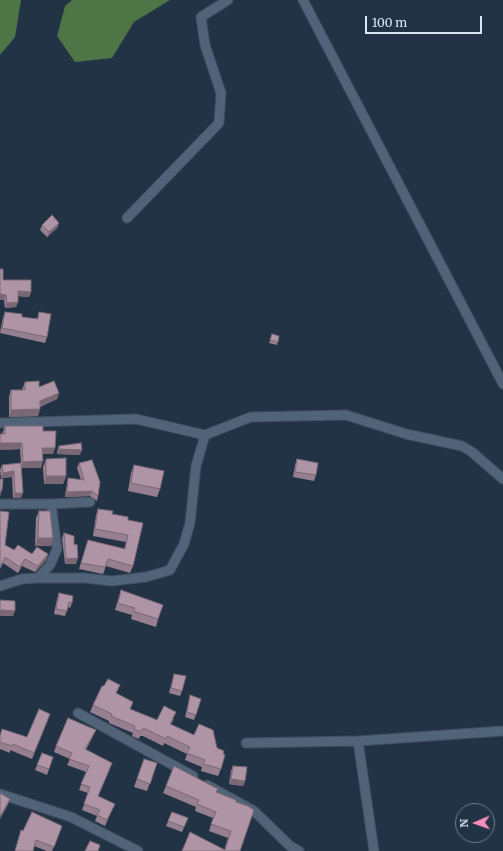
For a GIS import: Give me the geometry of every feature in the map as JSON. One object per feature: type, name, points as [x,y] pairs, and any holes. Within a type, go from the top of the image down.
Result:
[{"type":"street","points":[[127,218],[219,123],[221,93],[205,45],[201,17],[228,0]]},
{"type":"street","points":[[303,0],[503,384]]},
{"type":"street","points":[[0,423],[136,418],[204,435],[251,417],[346,415],[406,434],[462,446],[472,452],[503,479]]},
{"type":"street","points":[[0,586],[22,579],[84,578],[112,580],[146,577],[170,570],[184,544],[190,523],[196,466],[204,435]]},
{"type":"street","points":[[0,504],[90,502]]},
{"type":"street","points":[[38,578],[50,565],[57,549],[51,504]]},
{"type":"street","points":[[78,713],[245,805],[254,811],[290,846],[299,851]]},
{"type":"street","points":[[246,743],[358,741],[503,731]]},
{"type":"street","points":[[358,741],[374,851]]},
{"type":"street","points":[[0,794],[71,817],[138,851]]},
{"type":"green space","points":[[0,0],[21,0],[15,37],[0,55]]},
{"type":"green space","points":[[72,0],[170,0],[134,22],[112,58],[75,62],[57,36],[65,6]]},
{"type":"building","points":[[52,215],[59,223],[49,232],[42,225]]},
{"type":"building","points":[[0,269],[3,269],[3,280],[31,280],[31,292],[18,291],[18,302],[7,303],[6,295],[0,294]]},
{"type":"building","points":[[5,312],[22,314],[22,317],[38,319],[39,312],[51,314],[47,337],[2,328]]},
{"type":"building","points":[[272,334],[279,336],[278,342],[270,340]]},
{"type":"building","points":[[39,381],[39,387],[54,381],[59,393],[40,401],[40,409],[11,410],[11,390],[25,390],[25,382]]},
{"type":"building","points":[[5,426],[43,426],[43,431],[56,431],[55,448],[42,448],[43,461],[23,462],[22,443],[0,443],[0,434],[5,434]]},
{"type":"building","points":[[81,443],[82,450],[59,449],[59,446]]},
{"type":"building","points":[[66,458],[66,476],[46,476],[46,459]]},
{"type":"building","points":[[297,459],[318,463],[316,475],[295,472]]},
{"type":"building","points":[[92,460],[100,482],[98,496],[92,491],[67,492],[68,478],[84,480],[79,463]]},
{"type":"building","points":[[21,463],[23,493],[15,493],[14,471],[3,473],[2,465]]},
{"type":"building","points":[[134,465],[164,471],[160,489],[131,483]]},
{"type":"building","points":[[0,479],[3,479],[2,490],[0,492]]},
{"type":"building","points":[[98,509],[113,511],[112,514],[128,517],[128,520],[143,523],[133,566],[108,559],[105,567],[81,563],[88,540],[125,549],[128,535],[95,529]]},
{"type":"building","points":[[0,511],[9,512],[5,545],[14,550],[18,545],[32,554],[37,547],[48,554],[38,566],[25,559],[20,567],[5,557],[0,567]]},
{"type":"building","points":[[39,511],[50,511],[53,538],[38,538]]},
{"type":"building","points":[[64,533],[74,536],[74,545],[77,544],[78,558],[66,559]]},
{"type":"building","points":[[121,590],[163,605],[158,619],[133,611],[135,608],[118,603]]},
{"type":"building","points":[[59,593],[73,596],[72,603],[69,602],[67,611],[56,609]]},
{"type":"building","points":[[0,600],[15,601],[15,611],[0,610]]},
{"type":"building","points":[[174,674],[186,676],[182,691],[171,688]]},
{"type":"building","points":[[108,679],[120,685],[116,693],[133,702],[130,709],[157,720],[164,706],[176,712],[170,724],[194,735],[199,724],[213,730],[217,748],[224,751],[223,754],[225,755],[221,769],[203,764],[205,760],[187,753],[190,747],[167,736],[166,739],[146,729],[142,729],[141,732],[134,729],[135,726],[111,716],[112,714],[93,705],[102,686],[104,686]]},
{"type":"building","points":[[190,695],[201,699],[196,715],[187,712]]},
{"type":"building","points":[[39,709],[50,714],[34,753],[13,744],[12,746],[0,742],[2,729],[27,737]]},
{"type":"building","points":[[68,718],[96,730],[85,749],[112,763],[98,796],[115,804],[107,820],[97,815],[100,810],[84,804],[90,787],[81,784],[89,766],[69,759],[72,753],[56,746]]},
{"type":"building","points":[[42,753],[53,757],[49,769],[37,765]]},
{"type":"building","points":[[144,759],[157,763],[150,784],[137,779]]},
{"type":"building","points":[[174,766],[218,789],[216,792],[236,800],[236,802],[248,806],[254,810],[240,851],[182,851],[190,832],[225,850],[231,831],[211,824],[216,812],[197,804],[199,800],[166,786]]},
{"type":"building","points":[[233,766],[247,767],[245,781],[231,779]]},
{"type":"building","points":[[0,793],[10,799],[0,817]]},
{"type":"building","points":[[32,812],[62,826],[54,847],[36,840],[33,851],[15,851],[21,830],[23,831]]},
{"type":"building","points":[[172,812],[188,818],[184,827],[168,821]]},
{"type":"building","points":[[90,841],[100,845],[98,851],[85,851]]}]
